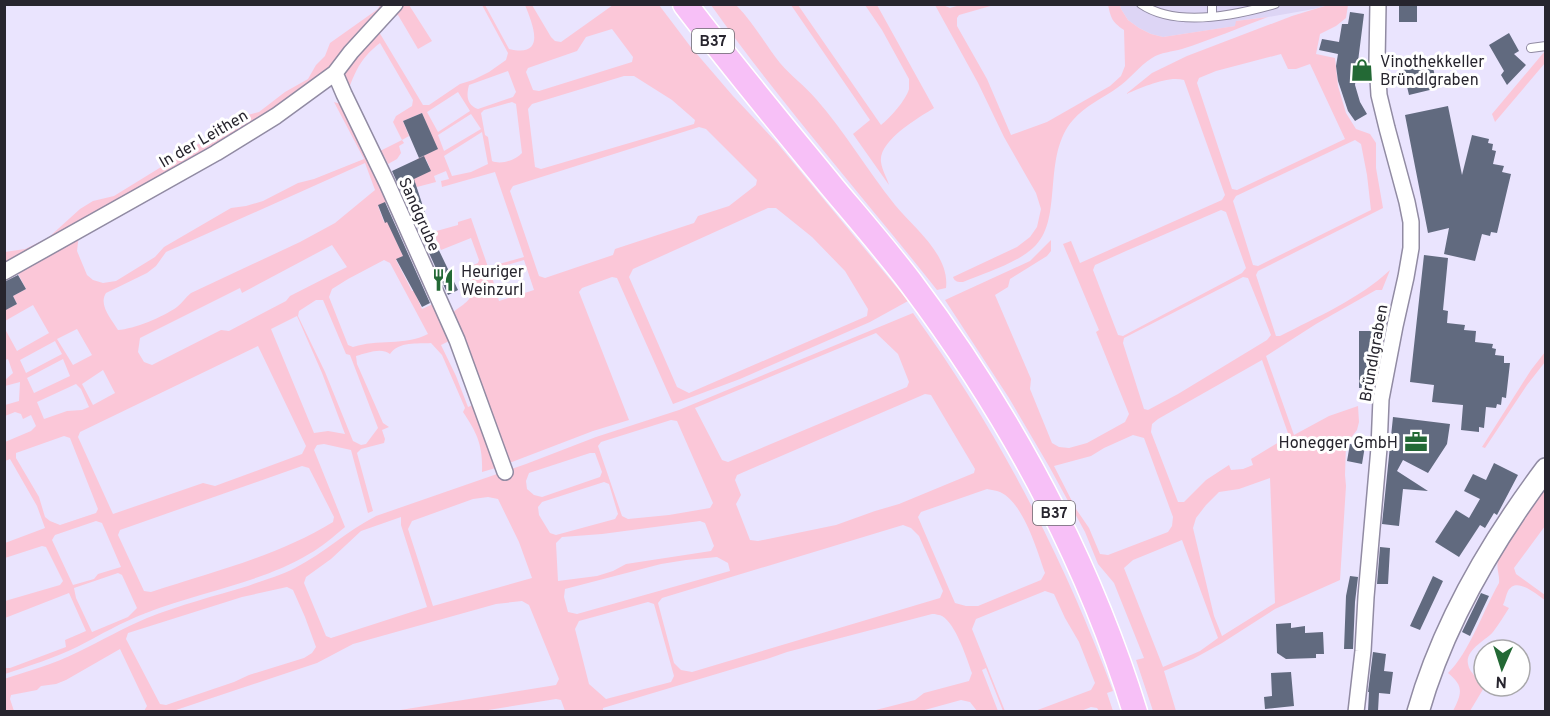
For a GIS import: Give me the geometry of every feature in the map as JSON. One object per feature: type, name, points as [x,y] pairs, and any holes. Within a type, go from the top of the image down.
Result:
[{"type":"main road","name":"B37","points":[[685,4],[910,283],[944,329],[992,402],[1045,496],[1079,565],[1120,665],[1135,711]]},
{"type":"street","name":"In der Leithen","points":[[4,272],[216,153],[276,116],[335,74],[351,52],[394,4]]},
{"type":"street","name":"Bründlgraben","points":[[1356,711],[1364,651],[1381,399],[1411,248],[1411,222],[1407,202],[1379,95],[1377,4]]},
{"type":"street","name":"Sandgrube","points":[[335,74],[387,183],[457,340],[504,472]]},
{"type":"street","points":[[1418,711],[1462,602],[1479,570],[1545,469]]},
{"type":"lane","points":[[1141,4],[1165,15],[1182,17],[1234,14],[1275,4]]},
{"type":"lane","points":[[1212,4],[1212,16]]},
{"type":"lane","points":[[1531,48],[1545,46]]},
{"type":"shaded area","points":[[380,5],[390,5],[336,66],[273,114],[5,268],[5,252],[25,249],[48,238],[80,209],[93,201],[114,196],[244,116],[259,112],[285,92],[308,79],[316,65],[325,56],[330,43],[378,9]]},
{"type":"shaded area","points":[[400,5],[409,5],[432,41],[418,49],[398,15],[394,16],[379,32],[423,105],[429,105],[460,84],[489,72],[506,60],[508,53],[482,5],[485,5],[509,49],[521,51],[529,49],[534,38],[525,5],[532,5],[551,37],[561,42],[613,5],[659,5],[690,46],[777,143],[908,301],[870,322],[740,379],[673,404],[617,278],[612,277],[582,288],[579,292],[629,420],[593,431],[504,465],[451,314],[470,298],[472,288],[466,268],[478,263],[479,260],[471,238],[441,250],[433,232],[458,225],[458,222],[471,218],[488,267],[524,257],[495,172],[442,187],[441,181],[449,179],[446,171],[434,176],[436,182],[417,187],[413,179],[430,168],[426,159],[419,162],[417,159],[437,149],[422,113],[403,121],[409,136],[402,140],[393,122],[396,116],[412,106],[413,100],[380,43],[360,64],[348,91],[344,80],[345,69]],"holes":[[[612,29],[633,57],[632,62],[539,91],[533,90],[526,72],[528,68],[577,51],[586,37]],[[508,71],[516,92],[513,97],[478,109],[470,103],[469,85]],[[624,76],[634,76],[672,100],[695,120],[694,124],[541,169],[535,167],[528,109],[532,104]],[[458,92],[470,111],[438,132],[427,112]],[[512,102],[516,104],[522,153],[508,161],[492,161],[488,137],[485,135],[481,113],[484,110]],[[471,114],[481,129],[444,151],[438,135]],[[699,127],[706,129],[757,180],[756,185],[729,206],[698,216],[694,223],[615,249],[613,255],[545,278],[539,276],[510,191],[513,186]],[[482,132],[488,164],[471,172],[452,176],[444,156]],[[768,208],[776,208],[812,237],[845,271],[868,309],[867,316],[689,393],[677,387],[629,277],[633,269]],[[524,260],[534,290],[499,301],[490,270]]]},
{"type":"shaded area","points":[[711,5],[736,5],[780,63],[827,112],[895,205],[937,253],[946,276],[946,288],[937,290],[793,114]]},
{"type":"shaded area","points":[[791,5],[798,5],[881,125],[905,98],[909,89],[909,79],[882,30],[865,5],[877,5],[934,108],[900,131],[886,146],[881,162],[889,185],[853,134],[870,120]]},
{"type":"shaded area","points":[[935,5],[950,8],[960,5],[994,5],[959,15],[957,26],[987,79],[1011,135],[1047,122],[1110,86],[1121,76],[1125,66],[1124,30],[1113,19],[1108,5],[1120,5],[1128,20],[1151,34],[1163,37],[1235,26],[1236,21],[1268,17],[1193,45],[1155,56],[1117,88],[1083,110],[1064,134],[1058,150],[1049,219],[1036,245],[1011,262],[961,282],[956,281],[953,277],[1017,247],[1030,237],[1037,227],[1041,209],[1036,193]]},
{"type":"shaded area","points":[[1120,5],[1328,5],[1236,21],[1236,26],[1163,37],[1151,34],[1128,20]]},
{"type":"shaded area","points":[[1328,5],[1348,5],[1346,18],[1320,34],[1316,54],[1335,58],[1338,86],[1346,113],[1356,129],[1370,134],[1376,143],[1376,168],[1383,208],[1258,271],[1256,275],[1276,336],[1351,299],[1390,270],[1382,290],[1376,290],[1316,324],[1266,356],[1294,435],[1329,416],[1358,406],[1357,430],[1346,444],[1346,486],[1340,580],[1275,609],[1222,643],[1193,659],[1164,671],[1176,711],[1153,711],[1136,660],[1144,658],[1114,583],[1098,564],[1085,532],[1009,398],[945,300],[1030,261],[1051,240],[1051,251],[1047,256],[1010,279],[1008,287],[995,295],[1031,379],[1030,389],[1052,443],[1059,447],[1069,448],[1087,443],[1125,422],[1129,414],[1096,332],[1099,330],[1063,244],[1071,241],[1080,263],[1222,200],[1225,195],[1184,80],[1170,79],[1126,94],[1152,73],[1187,56],[1292,16]],"holes":[[[1281,54],[1288,69],[1310,64],[1345,139],[1237,190],[1232,189],[1197,83],[1199,78],[1216,71]],[[1355,140],[1361,144],[1371,210],[1258,266],[1253,265],[1233,201],[1236,196]],[[1221,210],[1226,212],[1246,268],[1242,273],[1123,336],[1118,335],[1093,270],[1095,265]],[[1243,277],[1248,278],[1271,335],[1267,340],[1148,410],[1144,409],[1123,343],[1124,338]],[[1262,360],[1289,436],[1251,459],[1253,465],[1231,470],[1229,465],[1206,480],[1184,502],[1178,502],[1151,432],[1152,424]],[[1133,435],[1144,438],[1173,517],[1172,526],[1168,532],[1108,555],[1100,554],[1089,528],[1076,509],[1054,466],[1091,456]],[[1270,478],[1275,603],[1222,636],[1214,616],[1193,528],[1196,518],[1219,492],[1239,489]],[[1182,540],[1218,638],[1200,651],[1163,667],[1124,568],[1133,560]]]},
{"type":"shaded area","points":[[1545,51],[1545,63],[1495,122],[1492,114]]},
{"type":"shaded area","points":[[334,102],[344,105],[389,201],[378,206],[403,256],[396,260],[422,309],[433,304],[451,340],[441,345],[468,407],[475,404],[499,467],[482,472],[478,440],[463,412],[465,408],[442,355],[431,343],[403,345],[390,354],[378,351],[356,356],[357,364],[383,423],[389,427],[382,430],[384,443],[361,449],[357,453],[373,511],[368,513],[351,450],[324,444],[317,445],[314,450],[345,527],[323,545],[271,572],[146,613],[68,651],[5,674],[5,668],[66,647],[65,640],[86,631],[69,593],[5,618],[5,601],[60,585],[63,581],[46,547],[42,546],[5,558],[5,543],[45,528],[37,506],[10,459],[5,461],[5,442],[31,431],[36,426],[31,415],[23,419],[21,414],[15,412],[5,416],[5,405],[19,401],[20,382],[5,386],[5,380],[13,373],[8,359],[5,360],[5,329],[17,351],[49,333],[33,305],[5,321],[4,305],[7,309],[17,304],[13,296],[26,289],[16,270],[79,234],[77,251],[87,275],[103,283],[116,281],[155,257],[164,247],[231,208],[263,201],[298,183],[364,159]],"holes":[[[365,163],[375,190],[335,223],[191,293],[177,307],[164,315],[140,325],[118,330],[105,307],[106,293],[147,273],[156,266],[166,252]],[[332,245],[347,267],[229,331],[221,330],[152,365],[144,362],[138,352],[140,338],[240,288],[242,293]],[[384,260],[390,263],[428,334],[410,340],[353,347],[348,345],[329,297],[332,289]],[[316,300],[323,300],[346,354],[350,355],[378,428],[366,444],[361,445],[353,441],[325,372],[298,316],[299,311]],[[297,316],[345,434],[328,431],[314,433],[271,329]],[[77,329],[92,355],[73,365],[57,339]],[[55,341],[62,354],[26,373],[20,360]],[[258,346],[306,446],[302,454],[215,486],[203,483],[113,514],[78,437],[80,432]],[[63,359],[70,376],[34,393],[27,378]],[[103,370],[115,393],[93,405],[82,384]],[[76,384],[81,389],[89,407],[67,411],[44,419],[37,402]],[[64,436],[70,438],[98,509],[96,513],[60,525],[45,517],[39,497],[16,458],[16,453]],[[302,466],[309,468],[334,517],[333,522],[267,554],[151,592],[144,591],[118,535],[120,530]],[[96,521],[102,523],[121,567],[73,585],[52,540],[55,535]],[[118,573],[122,575],[137,608],[128,617],[92,632],[76,598],[74,588]]]},
{"type":"shaded area","points":[[402,140],[404,143],[399,146],[401,153],[397,159],[388,164],[384,156],[379,155],[378,152]]},
{"type":"shaded area","points":[[913,313],[973,402],[1026,495],[1072,591],[1113,691],[1107,693],[1113,711],[1099,711],[1091,707],[1081,711],[1035,711],[1091,690],[1095,683],[1079,642],[1054,594],[1045,591],[976,619],[972,629],[1005,711],[1003,711],[986,668],[982,670],[998,711],[977,711],[970,702],[961,700],[921,711],[872,711],[915,700],[924,693],[969,681],[972,673],[952,626],[942,616],[932,614],[787,652],[603,708],[603,711],[565,711],[561,700],[556,699],[482,711],[394,711],[556,685],[559,679],[529,605],[522,601],[496,604],[353,644],[317,663],[173,711],[144,711],[147,706],[120,649],[66,680],[41,686],[37,690],[11,695],[14,711],[5,711],[4,679],[69,656],[147,618],[289,571],[376,516],[596,437],[679,410]],"holes":[[[876,333],[898,354],[909,382],[907,387],[728,462],[722,460],[695,408]],[[925,394],[931,395],[975,469],[974,473],[899,504],[836,525],[758,541],[750,540],[736,504],[741,495],[735,480],[737,475]],[[671,420],[677,421],[713,503],[710,508],[669,515],[628,519],[622,516],[598,446],[601,442]],[[590,453],[595,453],[602,472],[600,477],[542,497],[534,495],[527,489],[526,481],[529,473]],[[604,482],[609,484],[618,514],[615,519],[556,535],[550,533],[539,515],[538,507],[542,502]],[[987,489],[997,491],[1006,496],[1021,514],[1045,573],[1041,580],[978,606],[955,603],[918,517],[921,512]],[[488,497],[498,499],[519,542],[532,578],[433,606],[408,529],[412,521],[473,499]],[[401,517],[401,525],[427,607],[331,638],[326,636],[304,583],[306,577],[331,559],[361,531]],[[700,521],[705,523],[714,546],[711,551],[626,564],[597,576],[558,581],[556,543],[562,537]],[[903,525],[911,528],[919,536],[943,591],[940,598],[692,672],[681,670],[674,663],[658,603],[662,598]],[[717,557],[728,563],[730,571],[577,614],[568,612],[564,597],[565,589],[661,564],[686,560]],[[287,587],[293,590],[316,647],[304,658],[166,705],[160,704],[126,639],[128,633],[242,597]],[[648,602],[654,604],[674,676],[671,682],[606,699],[589,684],[575,629],[579,621]]]},
{"type":"shaded area","points":[[1545,352],[1545,362],[1485,448],[1482,447],[1531,370]]},
{"type":"shaded area","points":[[1545,479],[1545,526],[1514,568],[1516,574],[1545,595],[1545,600],[1521,586],[1516,585],[1508,591],[1503,605],[1509,608],[1493,632],[1486,638],[1472,638],[1472,651],[1468,664],[1472,672],[1472,698],[1478,698],[1470,711],[1453,711],[1460,690],[1457,682],[1448,673],[1463,654],[1499,583],[1498,561],[1494,559]]},
{"type":"building","points":[[1399,4],[1417,4],[1417,22],[1399,22]]},
{"type":"building","points":[[1350,12],[1364,14],[1355,85],[1360,102],[1367,114],[1355,121],[1348,111],[1338,81],[1336,66],[1338,54],[1319,50],[1322,39],[1339,42],[1342,24],[1348,24]]},
{"type":"building","points":[[1509,33],[1519,51],[1514,54],[1526,65],[1507,85],[1501,75],[1504,71],[1489,45]]},
{"type":"building","points":[[1432,64],[1438,88],[1409,95],[1403,70]]},
{"type":"building","points":[[1448,106],[1462,175],[1472,135],[1489,139],[1488,143],[1493,144],[1492,150],[1496,151],[1493,164],[1504,166],[1502,172],[1511,174],[1497,233],[1491,232],[1490,236],[1482,234],[1475,261],[1444,254],[1449,228],[1428,233],[1405,115]]},
{"type":"building","points":[[422,113],[438,149],[419,158],[403,121]]},
{"type":"building","points":[[424,156],[431,171],[414,179],[434,240],[458,290],[448,295],[392,171]]},
{"type":"building","points":[[385,202],[430,303],[422,307],[396,259],[403,256],[378,205]]},
{"type":"building","points":[[1424,255],[1448,258],[1443,310],[1448,311],[1447,323],[1465,325],[1464,330],[1476,331],[1475,342],[1493,344],[1492,348],[1496,349],[1495,355],[1504,356],[1504,363],[1510,363],[1506,398],[1502,397],[1501,405],[1497,404],[1496,408],[1486,407],[1484,428],[1479,427],[1479,432],[1461,430],[1463,405],[1432,402],[1434,385],[1410,382]]},
{"type":"building","points":[[18,275],[26,289],[13,296],[17,304],[4,311],[4,282]]},
{"type":"building","points":[[1359,331],[1374,331],[1373,387],[1359,388]]},
{"type":"building","points":[[1393,417],[1450,424],[1447,444],[1428,473],[1403,460],[1397,471],[1428,491],[1403,489],[1399,526],[1382,524]]},
{"type":"building","points":[[1350,444],[1365,446],[1362,464],[1347,461]]},
{"type":"building","points":[[1494,463],[1518,475],[1497,515],[1494,513],[1485,528],[1480,525],[1459,557],[1435,542],[1456,510],[1469,518],[1480,499],[1464,491],[1473,474],[1486,480]]},
{"type":"building","points":[[1380,547],[1390,548],[1388,584],[1377,584]]},
{"type":"building","points":[[1350,576],[1358,577],[1353,649],[1344,649],[1346,596]]},
{"type":"building","points":[[1433,576],[1443,581],[1420,630],[1410,626]]},
{"type":"building","points":[[1481,593],[1489,596],[1470,636],[1462,632]]},
{"type":"building","points":[[1291,623],[1291,628],[1305,626],[1305,633],[1323,632],[1324,654],[1316,654],[1316,658],[1286,659],[1277,653],[1276,624]]},
{"type":"building","points":[[1373,652],[1386,654],[1384,671],[1393,672],[1390,694],[1379,693],[1378,711],[1368,711],[1368,692]]},
{"type":"building","points":[[1291,672],[1294,706],[1265,709],[1264,697],[1272,696],[1271,673]]},
{"type":"place","name":"Vinothekkeller Bründlgraben","points":[[1362,70]]},
{"type":"place","name":"Heuriger Weinzurl","points":[[443,280]]},
{"type":"place","name":"Honegger GmbH","points":[[1416,442]]}]
